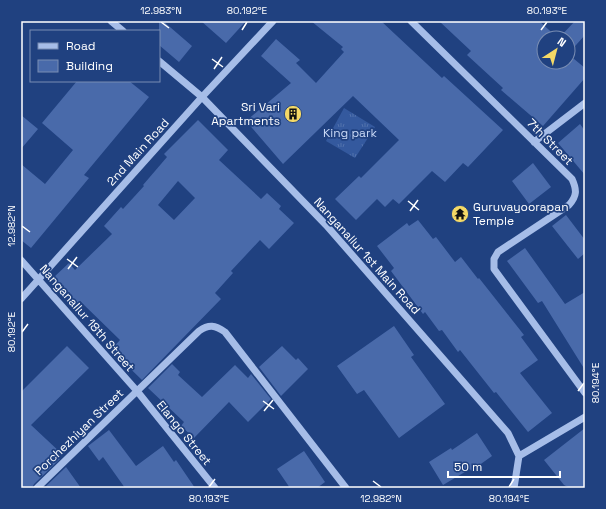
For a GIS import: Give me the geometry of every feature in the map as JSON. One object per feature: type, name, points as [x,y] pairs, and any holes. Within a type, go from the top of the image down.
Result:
[{"type":"street","points":[[111,21],[122,30]]},
{"type":"street","name":"2nd Main Road","points":[[21,299],[38,278],[202,97],[273,21]]},
{"type":"street","name":"7th Street","points":[[410,21],[572,179],[576,188],[576,197],[569,206],[502,249],[494,259],[494,269],[585,393]]},
{"type":"street","name":"Nanganallur 1st Main Road","points":[[160,62],[202,97],[326,225],[385,290],[508,433],[519,456]]},
{"type":"street","points":[[534,142],[585,104]]},
{"type":"street","name":"Nanganallur 18th Street","points":[[21,260],[137,391]]},
{"type":"street","name":"Porchezhiyan Street","points":[[37,488],[199,331],[206,326],[218,326],[226,332],[346,488]]},
{"type":"street","name":"Elango Street","points":[[137,391],[215,488]]},
{"type":"street","points":[[514,488],[519,456],[585,417]]},
{"type":"green space","name":"King park","points":[[344,108],[375,127],[355,158],[326,141]]},
{"type":"building","points":[[159,21],[163,21],[192,46],[179,62],[160,46]]},
{"type":"building","points":[[201,21],[246,21],[226,43]]},
{"type":"building","points":[[311,21],[381,21],[442,78],[444,76],[503,130],[468,167],[463,163],[445,182],[432,171],[399,204],[393,199],[385,207],[377,199],[356,220],[335,199],[359,176],[361,178],[399,140],[353,96],[283,164],[246,121],[291,83],[261,56],[276,39],[300,60],[296,63],[316,83],[344,52],[341,49],[343,47]]},
{"type":"building","points":[[439,21],[539,21],[549,30],[536,30],[536,70],[576,70],[576,61],[585,68],[585,78],[543,126],[501,90],[503,88],[467,55],[471,51]]},
{"type":"building","points":[[575,21],[585,21],[585,35],[576,45],[576,30],[567,30]]},
{"type":"building","points":[[76,82],[130,82],[149,97],[84,175],[89,178],[31,248],[21,240],[21,164],[45,184],[73,150],[42,123]]},
{"type":"building","points":[[21,115],[38,129],[21,149]]},
{"type":"building","points":[[198,120],[228,150],[219,160],[261,199],[267,193],[281,206],[279,209],[294,223],[269,249],[260,240],[231,271],[233,273],[215,293],[221,299],[142,380],[111,350],[120,340],[80,301],[77,304],[53,278],[69,263],[75,270],[112,234],[104,226],[121,207],[123,209],[144,186],[143,185],[167,157],[164,154]],"holes":[[[178,181],[195,198],[174,220],[158,205]]]},
{"type":"building","points":[[580,124],[585,131],[585,175],[558,143]]},
{"type":"building","points":[[533,163],[551,187],[529,204],[512,181]]},
{"type":"building","points":[[566,215],[585,240],[585,253],[578,259],[552,226]]},
{"type":"building","points":[[418,220],[433,239],[436,237],[455,262],[461,257],[478,279],[479,278],[524,335],[521,337],[538,360],[520,373],[552,413],[528,432],[496,392],[494,393],[460,350],[458,352],[442,330],[439,331],[425,312],[423,314],[391,271],[394,268],[377,246],[407,223],[409,226]]},
{"type":"building","points":[[525,248],[565,304],[585,292],[585,370],[542,301],[538,303],[507,261]]},
{"type":"building","points":[[394,326],[414,355],[411,357],[445,404],[399,438],[364,390],[357,394],[337,366]]},
{"type":"building","points":[[67,346],[89,368],[31,425],[62,454],[59,457],[60,459],[34,484],[32,488],[21,488],[21,392]]},
{"type":"building","points":[[282,346],[296,360],[298,358],[308,369],[281,396],[259,367]]},
{"type":"building","points":[[172,364],[180,372],[178,375],[202,397],[235,365],[248,378],[251,374],[271,399],[248,422],[229,402],[194,438],[181,426],[184,422],[148,388]]},
{"type":"building","points":[[585,428],[585,488],[570,488],[564,485],[544,460]]},
{"type":"building","points":[[109,430],[136,466],[163,446],[174,462],[176,460],[195,488],[125,488],[103,457],[99,461],[88,446]]},
{"type":"building","points":[[477,433],[492,456],[471,471],[470,469],[443,485],[429,462],[451,448],[452,450]]},
{"type":"building","points":[[304,451],[325,482],[317,488],[290,488],[277,469]]},
{"type":"building","points":[[66,467],[81,488],[44,488]]},
{"type":"place","name":"Sri Vari Apartments","points":[[293,114]]},
{"type":"place","name":"Guruvayoorapan Temple","points":[[460,214]]}]
